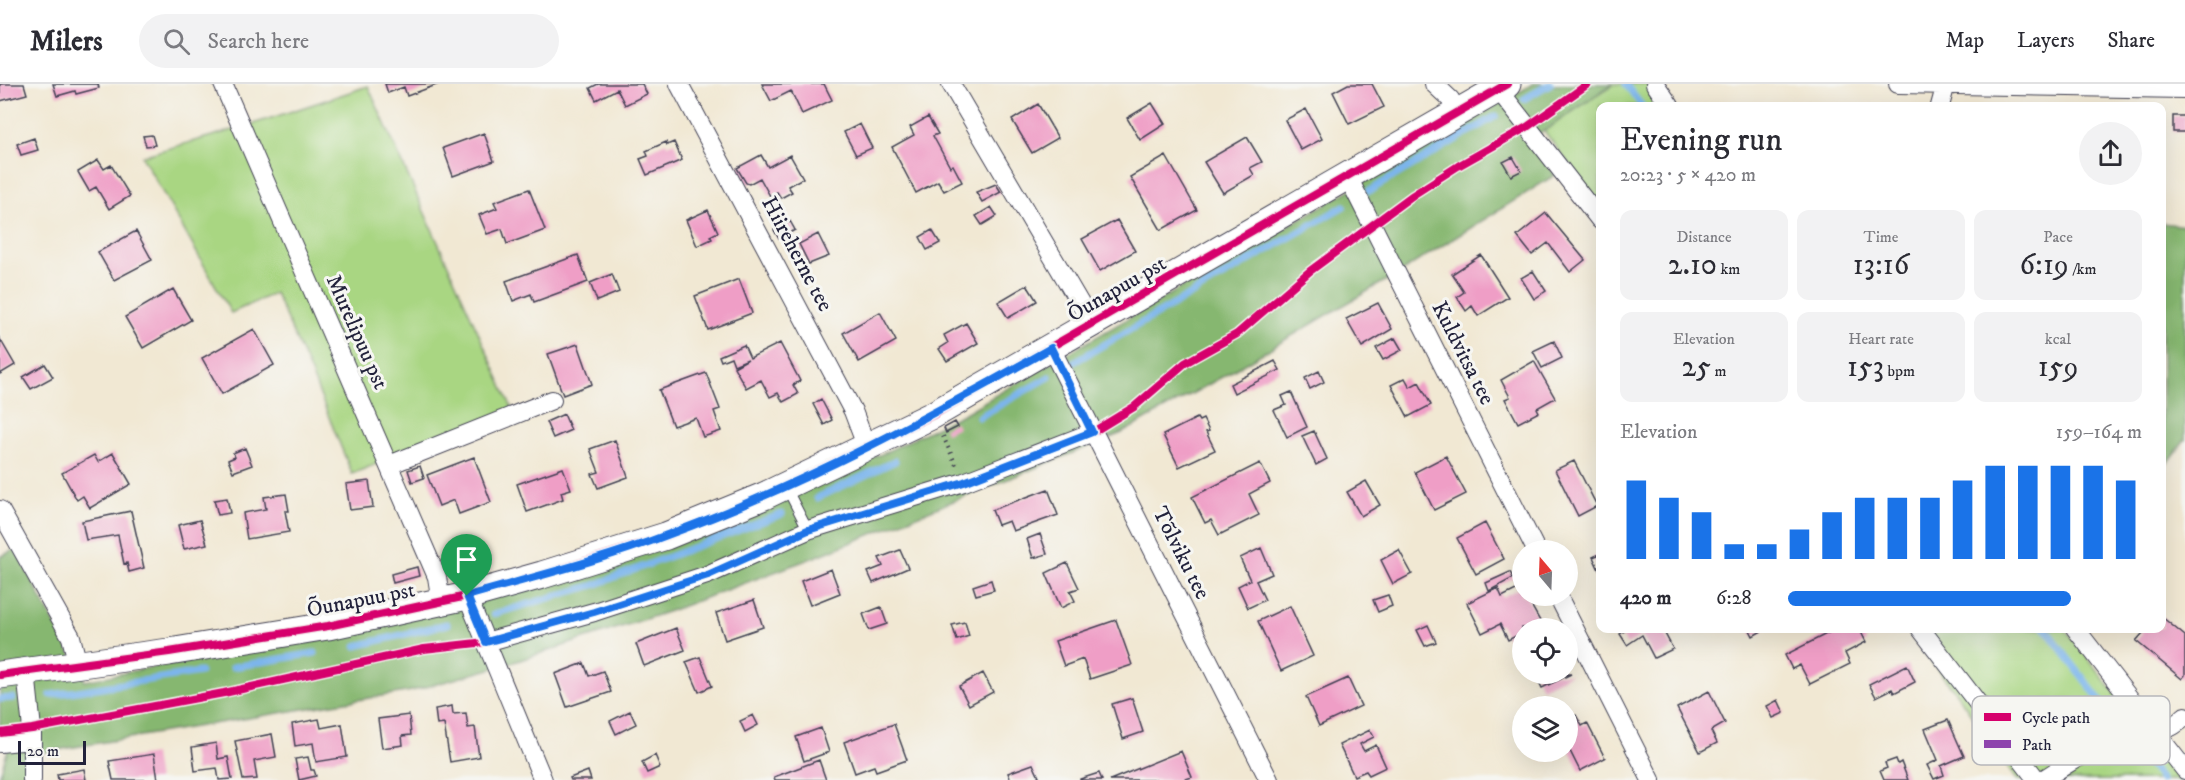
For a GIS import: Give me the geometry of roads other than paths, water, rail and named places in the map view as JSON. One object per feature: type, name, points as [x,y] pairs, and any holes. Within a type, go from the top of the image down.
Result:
[{"type":"street","name":"Murelipuu pst","points":[[223,84],[437,577],[486,642],[543,780]]},
{"type":"street","name":"Hiireherne tee","points":[[679,84],[853,411],[867,448]]},
{"type":"street","name":"Õunapuu pst","points":[[951,84],[1092,324]]},
{"type":"street","points":[[1434,84],[1450,99],[1458,112]]},
{"type":"street","points":[[1655,84],[1667,102]]},
{"type":"street","points":[[1898,84],[2185,89]]},
{"type":"street","points":[[1941,102],[1946,84]]},
{"type":"street","points":[[1503,87],[1596,215]]},
{"type":"street","name":"Õunapuu pst","points":[[13,674],[328,626],[454,599],[542,575],[666,536],[786,486],[933,415],[1503,87]]},
{"type":"street","name":"Kuldvitsa tee","points":[[1348,177],[1531,540]]},
{"type":"street","name":"Tõlviku tee","points":[[1051,348],[1269,780]]},
{"type":"street","points":[[388,465],[552,400]]},
{"type":"street","points":[[486,642],[594,612],[708,575],[808,530],[964,482],[1092,432]]},
{"type":"street","points":[[0,510],[72,637],[78,665]]},
{"type":"street","points":[[1563,606],[1652,780]]},
{"type":"street","points":[[1924,633],[1972,696]]},
{"type":"street","points":[[2079,633],[2127,696]]},
{"type":"street","points":[[13,674],[32,740],[32,780]]},
{"type":"street","points":[[2170,727],[2179,724],[2185,716]]},
{"type":"street","points":[[0,742],[32,740]]},
{"type":"street","points":[[2170,752],[2185,770]]},
{"type":"street","points":[[2025,765],[2037,780]]},
{"type":"street","points":[[2042,780],[2067,765]]},
{"type":"lane","points":[[786,486],[808,530]]},
{"type":"waterway","points":[[1524,99],[1550,84]]},
{"type":"waterway","points":[[1626,85],[1639,102]]},
{"type":"waterway","points":[[1369,191],[1496,116]]},
{"type":"waterway","points":[[1074,362],[1344,206]]},
{"type":"waterway","points":[[979,417],[1049,377]]},
{"type":"waterway","points":[[817,498],[895,461]]},
{"type":"waterway","points":[[494,614],[594,585],[782,514]]},
{"type":"waterway","points":[[356,646],[447,624]]},
{"type":"waterway","points":[[2049,633],[2097,696]]},
{"type":"waterway","points":[[233,667],[315,653]]},
{"type":"waterway","points":[[51,695],[200,672]]},
{"type":"waterway","points":[[0,699],[13,698]]},
{"type":"waterway","points":[[2149,765],[2161,780]]}]
